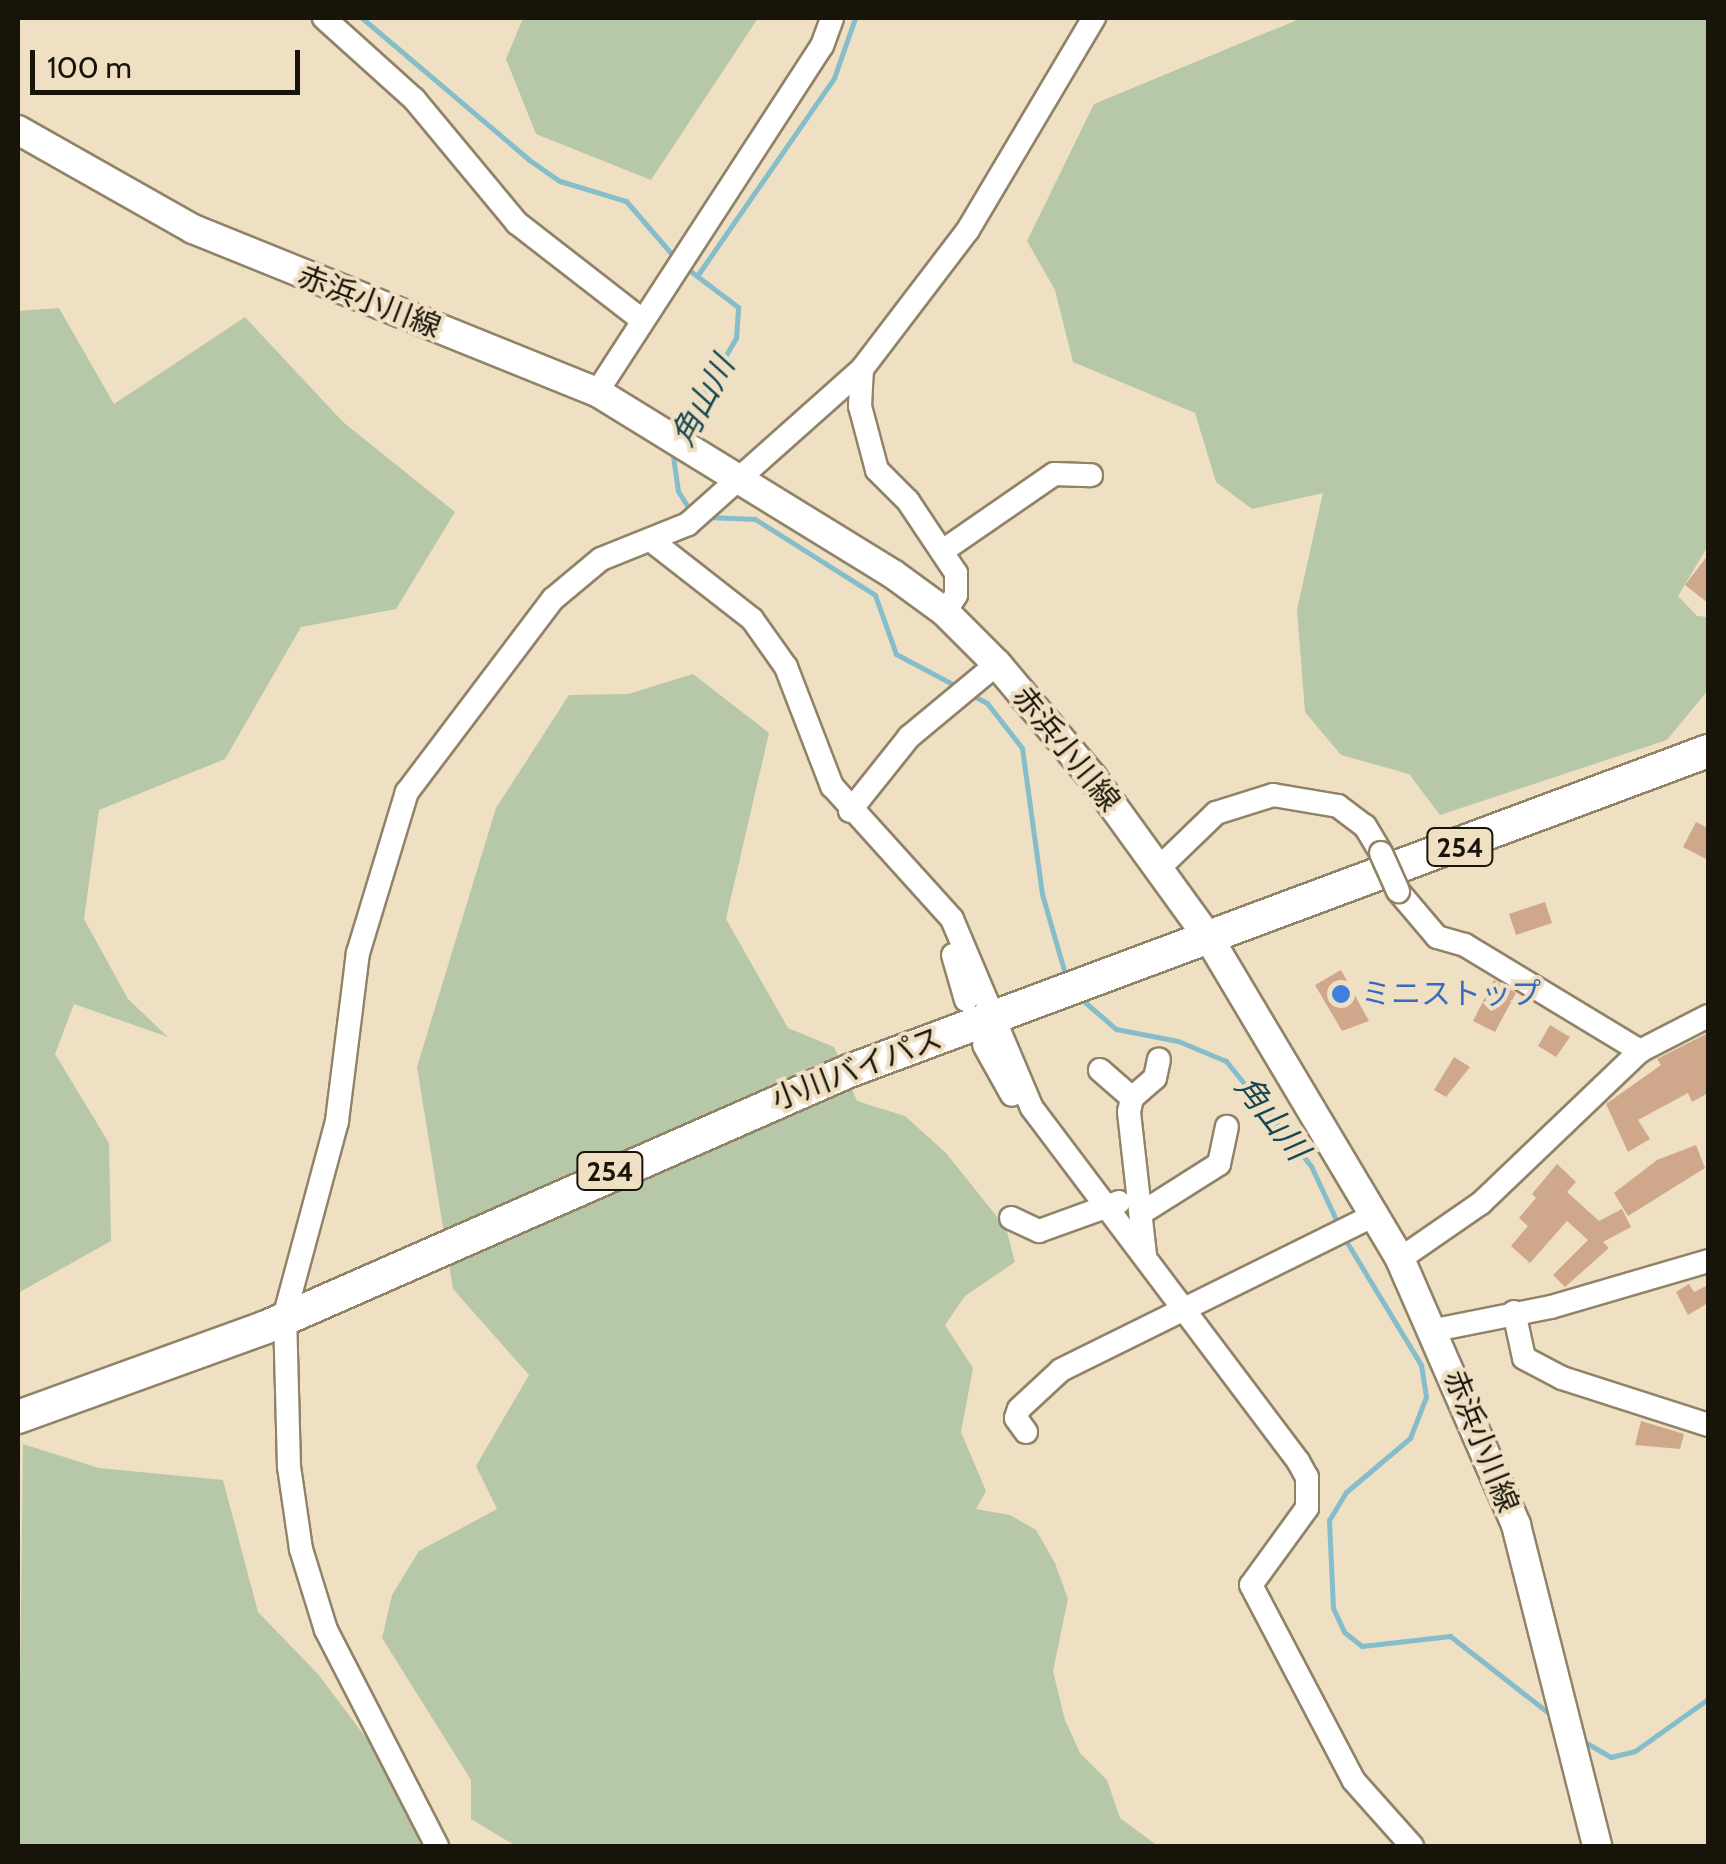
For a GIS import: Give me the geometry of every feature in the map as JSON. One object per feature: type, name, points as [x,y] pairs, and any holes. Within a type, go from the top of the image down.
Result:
[{"type":"highway","name":"小川バイパス","points":[[18,1417],[286,1318],[727,1120],[979,1020],[1210,940],[1708,750]]},
{"type":"main road","name":"赤浜小川線","points":[[18,130],[194,229],[597,392],[739,475],[945,612],[997,664],[1210,940],[1356,1224],[1400,1260],[1435,1330],[1516,1526],[1596,1846]]},
{"type":"street","points":[[324,18],[414,98],[518,223],[642,320]]},
{"type":"street","points":[[597,392],[822,46],[832,18]]},
{"type":"street","points":[[437,1846],[326,1630],[301,1548],[289,1467],[286,1318],[293,1268],[338,1122],[355,967],[407,792],[553,599],[601,559],[688,524],[862,369],[968,230],[1094,18]]},
{"type":"street","points":[[862,369],[860,406],[877,470],[944,550],[958,582],[945,612]]},
{"type":"street","points":[[944,550],[1054,474],[1092,476]]},
{"type":"street","points":[[652,541],[760,629],[786,667],[818,760],[850,811],[952,919],[979,1020],[1032,1108],[1186,1307],[1307,1477],[1307,1508],[1251,1585],[1345,1767],[1386,1822],[1412,1846]]},
{"type":"street","points":[[850,811],[882,766],[997,664]]},
{"type":"street","points":[[1158,868],[1216,813],[1273,795],[1338,806],[1366,826],[1398,891],[1437,937],[1465,945],[1640,1051]]},
{"type":"street","points":[[1400,1260],[1481,1204],[1640,1051],[1708,1016]]},
{"type":"street","points":[[1132,1098],[1154,1078],[1158,1059]]},
{"type":"street","points":[[1100,1070],[1132,1098],[1144,1255]]},
{"type":"street","points":[[1012,1218],[1039,1230],[1106,1206],[1140,1204],[1219,1164],[1226,1127]]},
{"type":"street","points":[[1026,1432],[1016,1418],[1019,1410],[1061,1370],[1356,1224]]},
{"type":"street","points":[[1435,1330],[1708,1261]]},
{"type":"street","points":[[1514,1312],[1524,1358],[1562,1378],[1708,1425]]},
{"type":"green space","points":[[523,18],[758,18],[651,180],[536,134],[506,59]]},
{"type":"green space","points":[[1708,18],[1708,546],[1678,596],[1697,616],[1708,617],[1708,690],[1667,740],[1440,815],[1409,774],[1341,755],[1305,712],[1297,610],[1323,493],[1252,509],[1216,482],[1195,413],[1073,362],[1055,290],[1027,241],[1094,104],[1297,20]]},
{"type":"green space","points":[[59,308],[114,404],[245,317],[343,422],[455,512],[396,609],[301,627],[225,759],[99,810],[84,919],[128,999],[168,1037],[74,1004],[55,1054],[109,1143],[111,1241],[20,1292],[18,1311],[18,311]]},
{"type":"green space","points":[[693,674],[769,733],[726,919],[788,1028],[834,1047],[857,1101],[905,1116],[946,1153],[1006,1228],[1015,1262],[965,1296],[945,1325],[973,1368],[961,1432],[986,1491],[976,1509],[1010,1515],[1036,1530],[1055,1563],[1068,1599],[1053,1671],[1065,1720],[1080,1753],[1107,1780],[1120,1818],[1158,1846],[516,1846],[471,1819],[471,1780],[382,1638],[392,1595],[419,1551],[497,1509],[476,1466],[529,1375],[453,1289],[417,1067],[496,808],[569,695],[628,694]]},
{"type":"green space","points":[[23,1444],[99,1468],[223,1480],[258,1612],[318,1674],[422,1812],[425,1846],[18,1846]]},
{"type":"building","points":[[1708,555],[1708,603],[1685,585]]},
{"type":"building","points":[[1696,822],[1708,828],[1708,860],[1683,847]]},
{"type":"building","points":[[1545,902],[1552,923],[1516,935],[1509,914]]},
{"type":"building","points":[[1341,970],[1369,1021],[1342,1031],[1315,985]]},
{"type":"building","points":[[1494,980],[1516,993],[1495,1032],[1473,1021]]},
{"type":"building","points":[[1550,1025],[1570,1037],[1556,1057],[1538,1046]]},
{"type":"building","points":[[1708,1033],[1708,1093],[1692,1102],[1688,1093],[1638,1120],[1650,1139],[1628,1152],[1606,1104],[1661,1065],[1657,1059]]},
{"type":"building","points":[[1454,1057],[1470,1067],[1446,1097],[1434,1090]]},
{"type":"building","points":[[1696,1145],[1705,1168],[1628,1216],[1614,1193],[1657,1160]]},
{"type":"building","points":[[1557,1164],[1576,1182],[1567,1192],[1599,1221],[1622,1209],[1631,1227],[1603,1242],[1609,1248],[1565,1287],[1553,1275],[1588,1240],[1567,1221],[1530,1263],[1511,1246],[1528,1226],[1519,1218],[1536,1198],[1532,1194]]},
{"type":"building","points":[[1689,1284],[1694,1292],[1708,1285],[1708,1303],[1688,1315],[1676,1292]]},
{"type":"building","points":[[1641,1421],[1684,1434],[1680,1449],[1635,1445]]},
{"type":"waterway","points":[[362,18],[528,159],[560,181],[626,201],[677,260]]},
{"type":"waterway","points":[[697,276],[834,78],[855,18]]},
{"type":"waterway","name":"角山川","points":[[682,431],[736,338],[738,307],[685,267]]},
{"type":"waterway","name":"角山川","points":[[672,449],[678,491],[692,513]]},
{"type":"waterway","name":"角山川","points":[[708,517],[755,519],[875,595],[896,654],[958,687]]},
{"type":"waterway","name":"角山川","points":[[972,695],[987,703],[1022,748],[1042,894],[1066,977]]},
{"type":"waterway","name":"角山川","points":[[1080,998],[1116,1029],[1178,1041],[1226,1061],[1311,1166],[1339,1226]]},
{"type":"waterway","name":"角山川","points":[[1343,1236],[1421,1365],[1426,1397],[1410,1438],[1346,1492],[1329,1520],[1333,1608],[1344,1632],[1362,1646],[1450,1636],[1551,1715]]},
{"type":"waterway","name":"角山川","points":[[1583,1741],[1611,1757],[1635,1751],[1708,1699]]},
{"type":"place","name":"ミニストップ","points":[[1341,994]]}]
